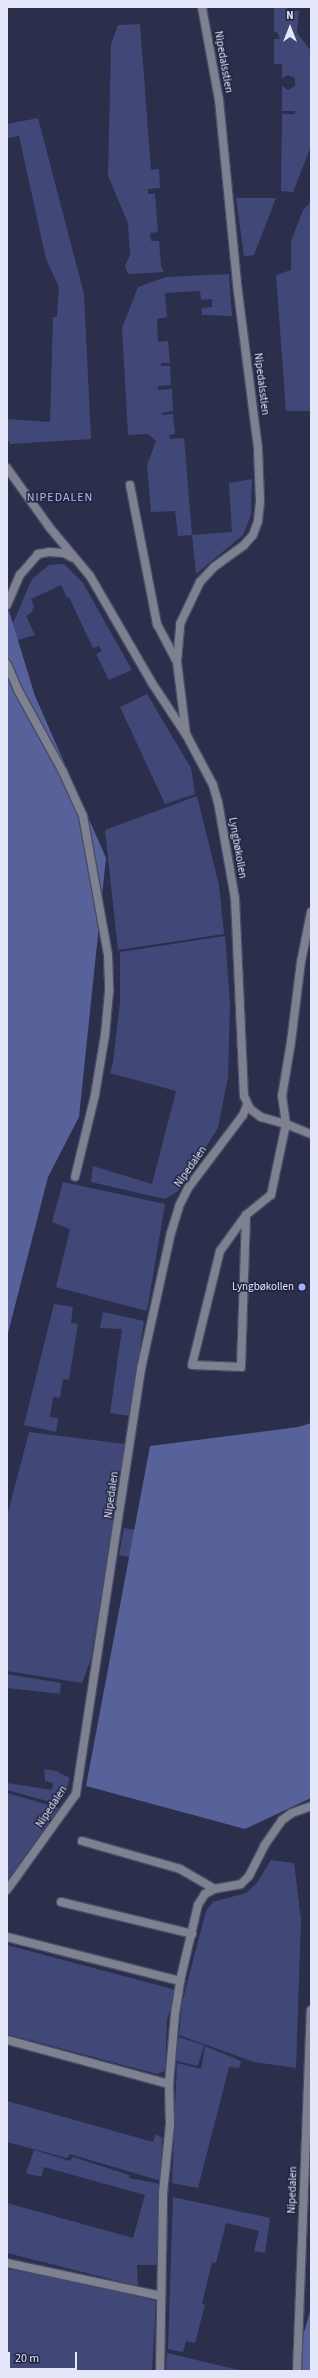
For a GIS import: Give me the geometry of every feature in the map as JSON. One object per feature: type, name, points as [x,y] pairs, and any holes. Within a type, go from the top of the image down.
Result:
[{"type":"street","name":"Nipedalsstien","points":[[187,736],[177,662],[176,645],[180,624],[187,606],[200,582],[214,567],[244,545],[253,534],[258,521],[260,501],[258,448],[237,283],[219,100],[202,7]]},
{"type":"street","name":"Lyngbøkollen","points":[[7,468],[50,528],[78,560],[103,596],[152,683],[187,736],[213,785],[218,802],[235,898],[241,1054],[244,1096],[247,1105]]},
{"type":"street","points":[[130,486],[157,624],[177,662]]},
{"type":"street","points":[[7,605],[20,575],[38,554],[49,552],[64,554],[78,560]]},
{"type":"street","points":[[7,664],[18,690],[63,772],[83,816],[108,955],[109,992],[105,1035],[95,1095],[75,1177]]},
{"type":"street","points":[[246,1214],[241,1367],[192,1365],[220,1251],[246,1214],[272,1195],[286,1124],[282,1096],[291,1042],[301,962],[311,912]]},
{"type":"street","points":[[247,1105],[261,1117],[286,1124],[311,1134]]},
{"type":"street","name":"Nipedalen","points":[[7,1890],[76,1794],[141,1369],[171,1233],[178,1206],[188,1188],[243,1115],[247,1105]]},
{"type":"street","points":[[160,2371],[163,2193],[170,2124],[169,2084],[174,2014],[180,1981],[198,1905],[205,1894],[214,1890],[241,1884],[249,1876],[264,1846],[282,1820],[292,1813],[311,1806]]},
{"type":"street","points":[[82,1841],[180,1869],[214,1890]]},
{"type":"street","points":[[61,1902],[192,1934]]},
{"type":"street","points":[[7,1937],[180,1981]]},
{"type":"street","name":"Nipedalen","points":[[297,2371],[311,2010]]},
{"type":"street","points":[[7,2040],[169,2084]]},
{"type":"street","points":[[7,2263],[161,2296]]},
{"type":"shaded area","points":[[274,7],[287,7],[288,11],[299,11],[297,33],[311,51],[311,146],[293,192],[281,191],[282,114],[295,114],[295,111],[282,111],[282,86],[288,90],[295,86],[295,78],[288,75],[282,78],[282,64],[274,64],[274,39],[280,39],[277,32],[274,32]]},
{"type":"shaded area","points":[[140,24],[151,170],[159,169],[160,188],[148,189],[148,194],[155,194],[158,232],[150,233],[151,241],[159,241],[161,266],[164,272],[128,274],[125,266],[130,255],[128,223],[108,176],[111,45],[118,25]]},
{"type":"shaded area","points":[[38,118],[84,294],[91,439],[10,444],[7,439],[7,419],[50,422],[53,317],[57,317],[59,287],[46,259],[19,136],[8,138],[7,134],[7,124]]},
{"type":"shaded area","points":[[236,198],[276,198],[254,255],[244,256]]},
{"type":"shaded area","points":[[311,202],[311,411],[286,411],[276,275],[291,270],[291,241],[303,210]]},
{"type":"shaded area","points":[[229,274],[232,316],[202,315],[202,308],[212,307],[212,299],[201,300],[200,291],[165,293],[167,317],[157,319],[158,342],[168,341],[170,363],[161,363],[161,366],[170,366],[171,385],[158,386],[158,390],[172,389],[173,411],[162,413],[162,415],[173,414],[175,434],[169,435],[170,439],[184,438],[192,535],[178,536],[175,511],[151,512],[147,465],[156,441],[148,434],[128,435],[122,328],[138,287],[166,277]]},
{"type":"shaded area","points":[[252,479],[251,515],[243,535],[196,574],[192,535],[232,532],[229,483]]},
{"type":"shaded area","points":[[64,564],[83,583],[132,670],[109,680],[96,654],[102,651],[99,646],[93,648],[69,597],[67,598],[61,585],[31,599],[34,606],[31,613],[26,616],[35,635],[11,642],[13,623],[32,579],[49,565]]},
{"type":"shaded area","points":[[7,611],[9,611],[35,696],[106,858],[79,1117],[48,1177],[7,1337]]},
{"type":"shaded area","points":[[147,694],[191,768],[195,794],[165,804],[120,707]]},
{"type":"shaded area","points":[[197,796],[219,885],[224,934],[118,950],[105,830]]},
{"type":"shaded area","points":[[225,936],[230,1004],[228,1077],[218,1128],[178,1191],[165,1199],[91,1182],[93,1166],[152,1184],[176,1091],[110,1073],[113,1063],[120,1002],[120,952]]},
{"type":"shaded area","points":[[63,1182],[165,1204],[147,1311],[56,1287],[70,1229],[52,1222]]},
{"type":"shaded area","points":[[54,1304],[73,1307],[71,1323],[78,1324],[69,1380],[63,1379],[60,1398],[53,1397],[50,1417],[58,1418],[56,1432],[24,1425]]},
{"type":"shaded area","points":[[103,1312],[144,1321],[130,1416],[110,1413],[122,1329],[100,1328]]},
{"type":"shaded area","points":[[311,1423],[311,1798],[245,1829],[86,1786],[150,1446],[298,1427]]},
{"type":"shaded area","points":[[29,1432],[125,1444],[91,1659],[82,1683],[7,1671],[7,1516]]},
{"type":"shaded area","points":[[124,1528],[162,1534],[153,1561],[119,1555]]},
{"type":"shaded area","points":[[7,1674],[61,1683],[60,1694],[7,1688]]},
{"type":"shaded area","points":[[44,1769],[56,1771],[70,1778],[64,1797],[58,1804],[7,1790],[7,1783],[52,1790],[53,1783],[45,1781]]},
{"type":"shaded area","points":[[7,1793],[59,1808],[7,1881]]},
{"type":"shaded area","points":[[271,1860],[294,1863],[301,1920],[296,2068],[254,2062],[179,2035],[182,2003],[206,1911],[213,1902],[246,1893],[257,1883]]},
{"type":"shaded area","points":[[7,1945],[176,1990],[167,2020],[165,2071],[157,2074],[7,2034]]},
{"type":"shaded area","points":[[178,2037],[204,2045],[198,2066],[176,2061]]},
{"type":"shaded area","points":[[205,2046],[241,2061],[239,2068],[229,2067],[198,2188],[172,2183],[177,2063],[201,2069]]},
{"type":"shaded area","points":[[7,2101],[153,2142],[156,2134],[162,2138],[161,2181],[70,2154],[67,2158],[7,2142]]},
{"type":"shaded area","points":[[34,2150],[70,2161],[73,2157],[129,2175],[129,2178],[160,2184],[157,2265],[137,2265],[138,2286],[7,2253],[7,2203],[133,2238],[145,2195],[44,2167],[41,2177],[26,2173]]},
{"type":"shaded area","points":[[173,2197],[270,2218],[265,2253],[254,2251],[259,2231],[226,2223],[216,2263],[212,2262],[202,2304],[205,2305],[195,2343],[186,2341],[183,2352],[168,2349]]},
{"type":"shaded area","points":[[7,2269],[83,2283],[156,2301],[152,2371],[7,2371]]},
{"type":"shaded area","points":[[311,2308],[311,2371],[293,2371]]},
{"type":"shaded area","points":[[167,2353],[243,2371],[166,2371]]},
{"type":"place","name":"Lyngbøkollen","points":[[302,1287]]},
{"type":"district","name":"NIPEDALEN","points":[[60,498]]}]
